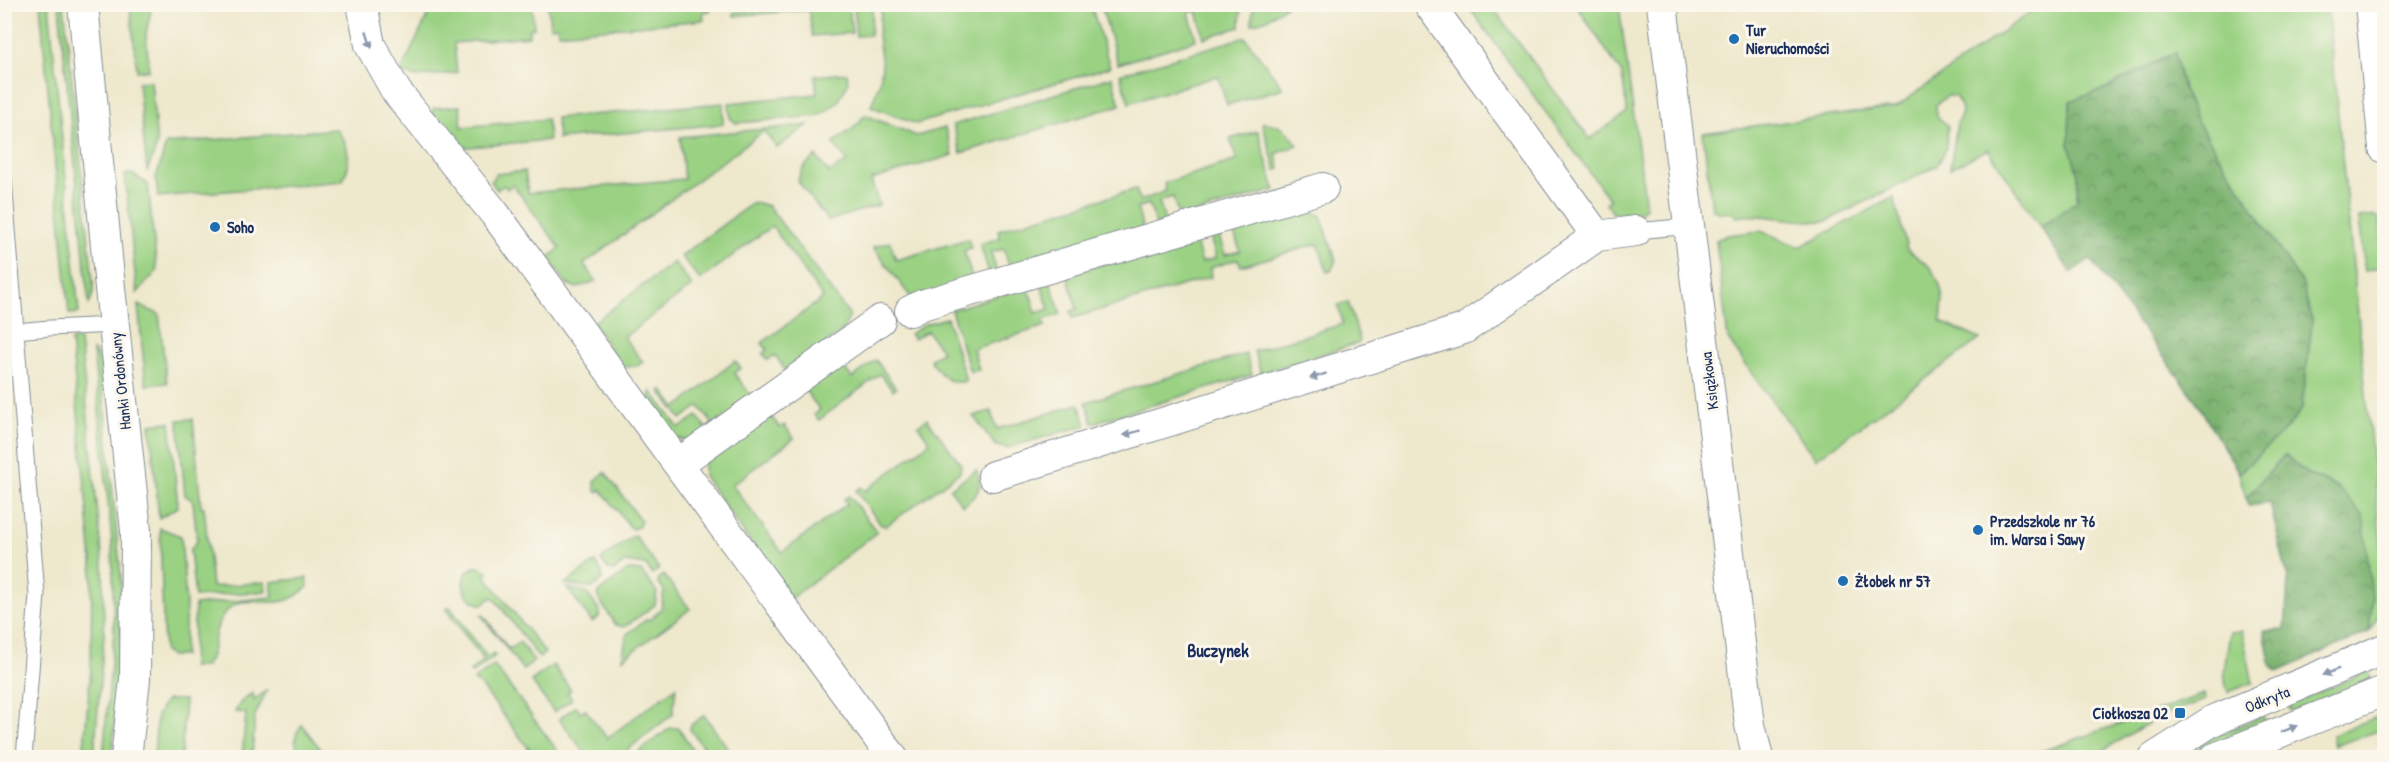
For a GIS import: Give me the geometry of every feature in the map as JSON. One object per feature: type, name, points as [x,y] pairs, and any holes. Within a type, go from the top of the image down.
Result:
[{"type":"street","name":"Hanki Ordonówny","points":[[84,4],[136,531],[135,679],[126,758]]},
{"type":"street","points":[[362,4],[370,45],[396,92],[495,213],[893,758]]},
{"type":"street","points":[[1429,4],[1597,236]]},
{"type":"street","name":"Książkowa","points":[[1662,4],[1750,725],[1758,758]]},
{"type":"street","points":[[2376,18],[2385,148]]},
{"type":"street","points":[[910,311],[922,305],[1323,188]]},
{"type":"street","points":[[993,476],[1464,329],[1597,236],[1636,231]]},
{"type":"street","points":[[678,464],[880,320]]},
{"type":"street","name":"Odkryta","points":[[2154,758],[2212,721],[2385,649]]},
{"type":"street","points":[[2215,758],[2385,691]]},
{"type":"lane","points":[[4,180],[10,332],[37,595],[24,758]]},
{"type":"lane","points":[[1636,231],[1690,226]]},
{"type":"lane","points":[[10,332],[114,326]]},
{"type":"green space","points":[[709,4],[710,11],[703,12],[704,20],[558,33],[558,26],[550,27],[548,5]]},
{"type":"green space","points":[[1253,4],[1287,5],[1267,19],[1252,24]]},
{"type":"green space","points":[[40,5],[49,5],[79,313],[69,314]]},
{"type":"green space","points":[[59,5],[64,5],[94,290],[89,305]]},
{"type":"green space","points":[[130,5],[152,5],[146,34],[149,70],[137,71]]},
{"type":"green space","points":[[433,5],[532,5],[534,28],[529,29],[529,36],[454,43],[457,73],[416,77],[400,73]]},
{"type":"green space","points":[[749,5],[849,5],[852,33],[812,36],[809,10],[734,16],[734,12],[749,11]]},
{"type":"green space","points":[[854,5],[873,5],[870,35],[856,36]]},
{"type":"green space","points":[[882,5],[1091,5],[1110,67],[916,124],[871,106],[880,81],[882,66],[878,35]]},
{"type":"green space","points":[[1101,5],[1241,5],[1240,27],[1204,38],[1197,11],[1189,12],[1196,40],[1118,64]]},
{"type":"green space","points":[[1467,5],[1491,5],[1590,139],[1627,112],[1622,74],[1576,5],[1619,5],[1646,207],[1643,211],[1614,215],[1606,203],[1610,200]]},
{"type":"green space","points":[[2040,5],[2327,5],[2384,574],[2384,607],[2369,632],[2372,597],[2337,487],[2306,473],[2285,455],[2246,498],[2239,473],[2286,429],[2302,409],[2312,322],[2303,286],[2198,123],[2183,89],[2175,53],[2103,90],[2070,101],[2069,144],[2078,174],[2077,201],[2040,227],[1988,149],[1950,169],[1957,123],[1962,113],[1955,96],[1947,96],[1936,105],[1937,117],[1948,125],[1946,149],[1937,166],[1827,221],[1758,216],[1735,217],[1734,212],[1721,213],[1712,209],[1703,133],[1896,107]]},
{"type":"green space","points":[[1245,37],[1283,88],[1227,105],[1218,76],[1129,103],[1120,74]]},
{"type":"green space","points":[[2175,52],[2183,89],[2198,123],[2303,286],[2312,322],[2302,409],[2286,429],[2239,473],[2193,396],[2090,259],[2071,273],[2040,227],[2077,201],[2078,174],[2069,144],[2070,101],[2103,90]]},
{"type":"green space","points":[[847,73],[848,83],[838,102],[819,116],[736,123],[730,118],[729,103],[817,94],[815,76]]},
{"type":"green space","points":[[1112,77],[1120,105],[961,153],[953,125]]},
{"type":"green space","points":[[151,81],[157,145],[147,172],[138,82]]},
{"type":"green space","points":[[723,103],[723,124],[558,139],[556,118]]},
{"type":"green space","points":[[460,106],[462,127],[547,119],[549,140],[458,148],[432,112],[433,108]]},
{"type":"green space","points":[[865,115],[917,136],[945,128],[953,155],[871,180],[879,205],[828,221],[798,181],[799,177],[804,167],[816,156],[829,173],[847,161],[833,143],[856,126]]},
{"type":"green space","points":[[1262,123],[1274,124],[1283,129],[1298,145],[1276,154],[1280,169],[1276,170]]},
{"type":"green space","points":[[808,125],[777,148],[764,131],[584,264],[596,281],[577,288],[567,284],[548,258],[560,248],[513,185],[507,189],[504,185],[497,190],[491,181],[496,174],[525,171],[528,193],[684,179],[680,137]]},
{"type":"green space","points":[[336,129],[347,147],[348,154],[348,168],[342,181],[158,197],[156,178],[166,144]]},
{"type":"green space","points":[[1258,131],[1275,190],[1179,218],[1173,197],[1159,201],[1165,222],[1156,225],[1149,204],[1137,208],[1143,229],[1010,269],[1004,249],[991,252],[997,273],[990,276],[980,244],[1000,238],[998,230],[1136,189],[1140,201],[1166,191],[1164,183],[1237,160],[1230,139]]},
{"type":"green space","points":[[132,174],[148,184],[157,271],[137,293],[125,175]]},
{"type":"green space","points":[[1894,197],[1907,249],[1931,268],[1940,285],[1943,298],[1941,322],[1980,339],[1816,459],[1728,339],[1716,240],[1728,235],[1761,231],[1800,247]]},
{"type":"green space","points":[[758,203],[768,206],[773,212],[850,316],[843,330],[787,373],[775,355],[768,360],[763,354],[767,350],[762,343],[823,298],[772,226],[700,280],[681,256],[751,204]]},
{"type":"green space","points":[[1302,204],[1321,216],[1336,260],[1331,271],[1327,272],[1318,244],[1241,266],[1238,259],[1210,268],[1211,277],[1073,318],[1071,311],[1077,309],[1067,275],[1194,237],[1202,262],[1216,258],[1209,232],[1217,230],[1225,255],[1240,251],[1232,226]]},
{"type":"green space","points":[[2376,216],[2379,218],[2383,267],[2365,271],[2359,218]]},
{"type":"green space","points":[[968,239],[971,248],[964,251],[973,281],[912,299],[873,247],[890,242],[896,260]]},
{"type":"green space","points":[[674,262],[692,286],[624,337],[643,362],[637,366],[622,367],[593,323]]},
{"type":"green space","points":[[1050,281],[1061,314],[1043,320],[1045,326],[973,349],[979,370],[970,372],[951,310],[1028,286],[1036,313],[1049,309],[1041,284]]},
{"type":"green space","points":[[1348,302],[1360,341],[1358,343],[1261,373],[1254,351],[1343,324],[1338,305]]},
{"type":"green space","points":[[138,305],[159,314],[167,383],[146,385]]},
{"type":"green space","points":[[947,318],[966,381],[949,380],[937,369],[930,360],[942,351],[927,331],[914,339],[910,334],[925,324]]},
{"type":"green space","points":[[71,340],[80,340],[103,565],[104,635],[94,757],[83,757],[91,668],[92,561]]},
{"type":"green space","points":[[93,350],[100,362],[121,577],[121,634],[112,758],[103,757],[114,631],[112,541]]},
{"type":"green space","points":[[1246,354],[1252,375],[1093,423],[1086,402]]},
{"type":"green space","points":[[837,358],[852,378],[876,360],[896,388],[893,390],[880,374],[819,420],[814,415],[820,410],[801,385]]},
{"type":"green space","points":[[735,361],[741,368],[734,373],[753,398],[715,427],[699,406],[681,419],[660,391],[662,389],[676,408]]},
{"type":"green space","points":[[651,391],[679,428],[697,416],[709,432],[693,441],[677,439],[656,418],[650,406]]},
{"type":"green space","points":[[1079,404],[1086,425],[1007,448],[996,446],[973,416],[991,411],[997,429]]},
{"type":"green space","points":[[767,411],[780,428],[784,425],[794,438],[732,485],[782,552],[847,504],[844,499],[849,496],[877,532],[790,599],[704,476],[704,465],[709,453]]},
{"type":"green space","points":[[193,419],[201,507],[204,507],[212,587],[265,582],[266,591],[195,597],[190,550],[197,541],[193,501],[185,495],[178,420]]},
{"type":"green space","points":[[927,419],[961,464],[960,472],[886,526],[881,525],[856,491],[861,487],[865,491],[930,442],[918,425]]},
{"type":"green space","points":[[170,422],[178,507],[159,518],[150,424]]},
{"type":"green space","points":[[2285,455],[2306,473],[2337,487],[2363,515],[2372,597],[2369,632],[2277,672],[2271,667],[2264,631],[2285,630],[2288,579],[2270,503],[2249,506],[2246,498]]},
{"type":"green space","points":[[976,470],[980,486],[963,506],[950,489]]},
{"type":"green space","points":[[605,472],[641,521],[638,527],[632,529],[601,490],[597,492],[595,490],[595,481]]},
{"type":"green space","points":[[160,528],[181,536],[186,604],[184,656],[171,656],[164,652]]},
{"type":"green space","points":[[634,535],[659,569],[652,574],[645,565],[625,562],[614,571],[609,570],[601,560]]},
{"type":"green space","points":[[595,562],[602,572],[602,580],[592,588],[565,584]]},
{"type":"green space","points":[[474,567],[480,567],[489,572],[485,575],[545,653],[539,658],[494,598],[483,605],[476,603],[467,594],[464,589],[464,577]]},
{"type":"green space","points":[[628,570],[641,571],[657,592],[655,605],[624,627],[616,625],[598,598],[599,592]]},
{"type":"green space","points":[[664,575],[690,609],[622,659],[627,634],[647,619],[650,620],[661,609],[664,590],[658,583],[659,578]]},
{"type":"green space","points":[[307,578],[308,587],[291,599],[276,602],[242,602],[227,610],[218,625],[212,653],[205,667],[192,667],[195,605],[273,597],[271,582]]},
{"type":"green space","points":[[567,588],[586,592],[600,611],[599,617],[592,622]]},
{"type":"green space","points":[[450,607],[487,657],[493,653],[495,656],[472,673],[470,671],[484,660],[446,610]]},
{"type":"green space","points":[[483,614],[508,648],[520,642],[534,661],[523,670],[481,615]]},
{"type":"green space","points":[[2242,631],[2253,683],[2228,692],[2225,670],[2230,632]]},
{"type":"green space","points":[[494,665],[562,757],[535,757],[483,688],[474,680]]},
{"type":"green space","points":[[553,665],[571,690],[567,692],[572,699],[554,712],[531,681]]},
{"type":"green space","points":[[2368,671],[2371,679],[2292,711],[2289,710],[2291,704]]},
{"type":"green space","points":[[676,687],[673,714],[627,750],[627,757],[588,757],[559,719],[576,706],[581,712],[585,709],[607,738]]},
{"type":"green space","points":[[267,690],[255,716],[252,757],[242,757],[246,713],[235,712],[247,697],[253,693],[254,700]]},
{"type":"green space","points":[[2204,694],[2205,700],[2160,716],[2092,757],[2036,757],[2034,754]]},
{"type":"green space","points":[[166,700],[185,700],[181,757],[154,757],[157,715]]},
{"type":"green space","points":[[2384,714],[2384,729],[2334,746],[2332,735]]},
{"type":"green space","points":[[704,715],[732,754],[707,753],[690,729],[691,725]]},
{"type":"green space","points":[[2261,717],[2265,719],[2264,724],[2206,748],[2198,746],[2203,741]]},
{"type":"green space","points":[[302,725],[325,757],[304,757],[301,753],[295,742]]},
{"type":"green space","points":[[670,728],[679,728],[692,749],[690,757],[636,757],[636,754]]},
{"type":"place","name":"Tur Nieruchomości","points":[[1734,39]]},
{"type":"place","name":"Soho","points":[[215,227]]},
{"type":"place","name":"Przedszkole nr 76 im. Warsa i Sawy","points":[[1978,530]]},
{"type":"place","name":"Żłobek nr 57","points":[[1843,581]]},
{"type":"place","name":"Ciołkosza 02","points":[[2180,713]]},
{"type":"district","name":"Buczynek","points":[[1218,650]]}]
